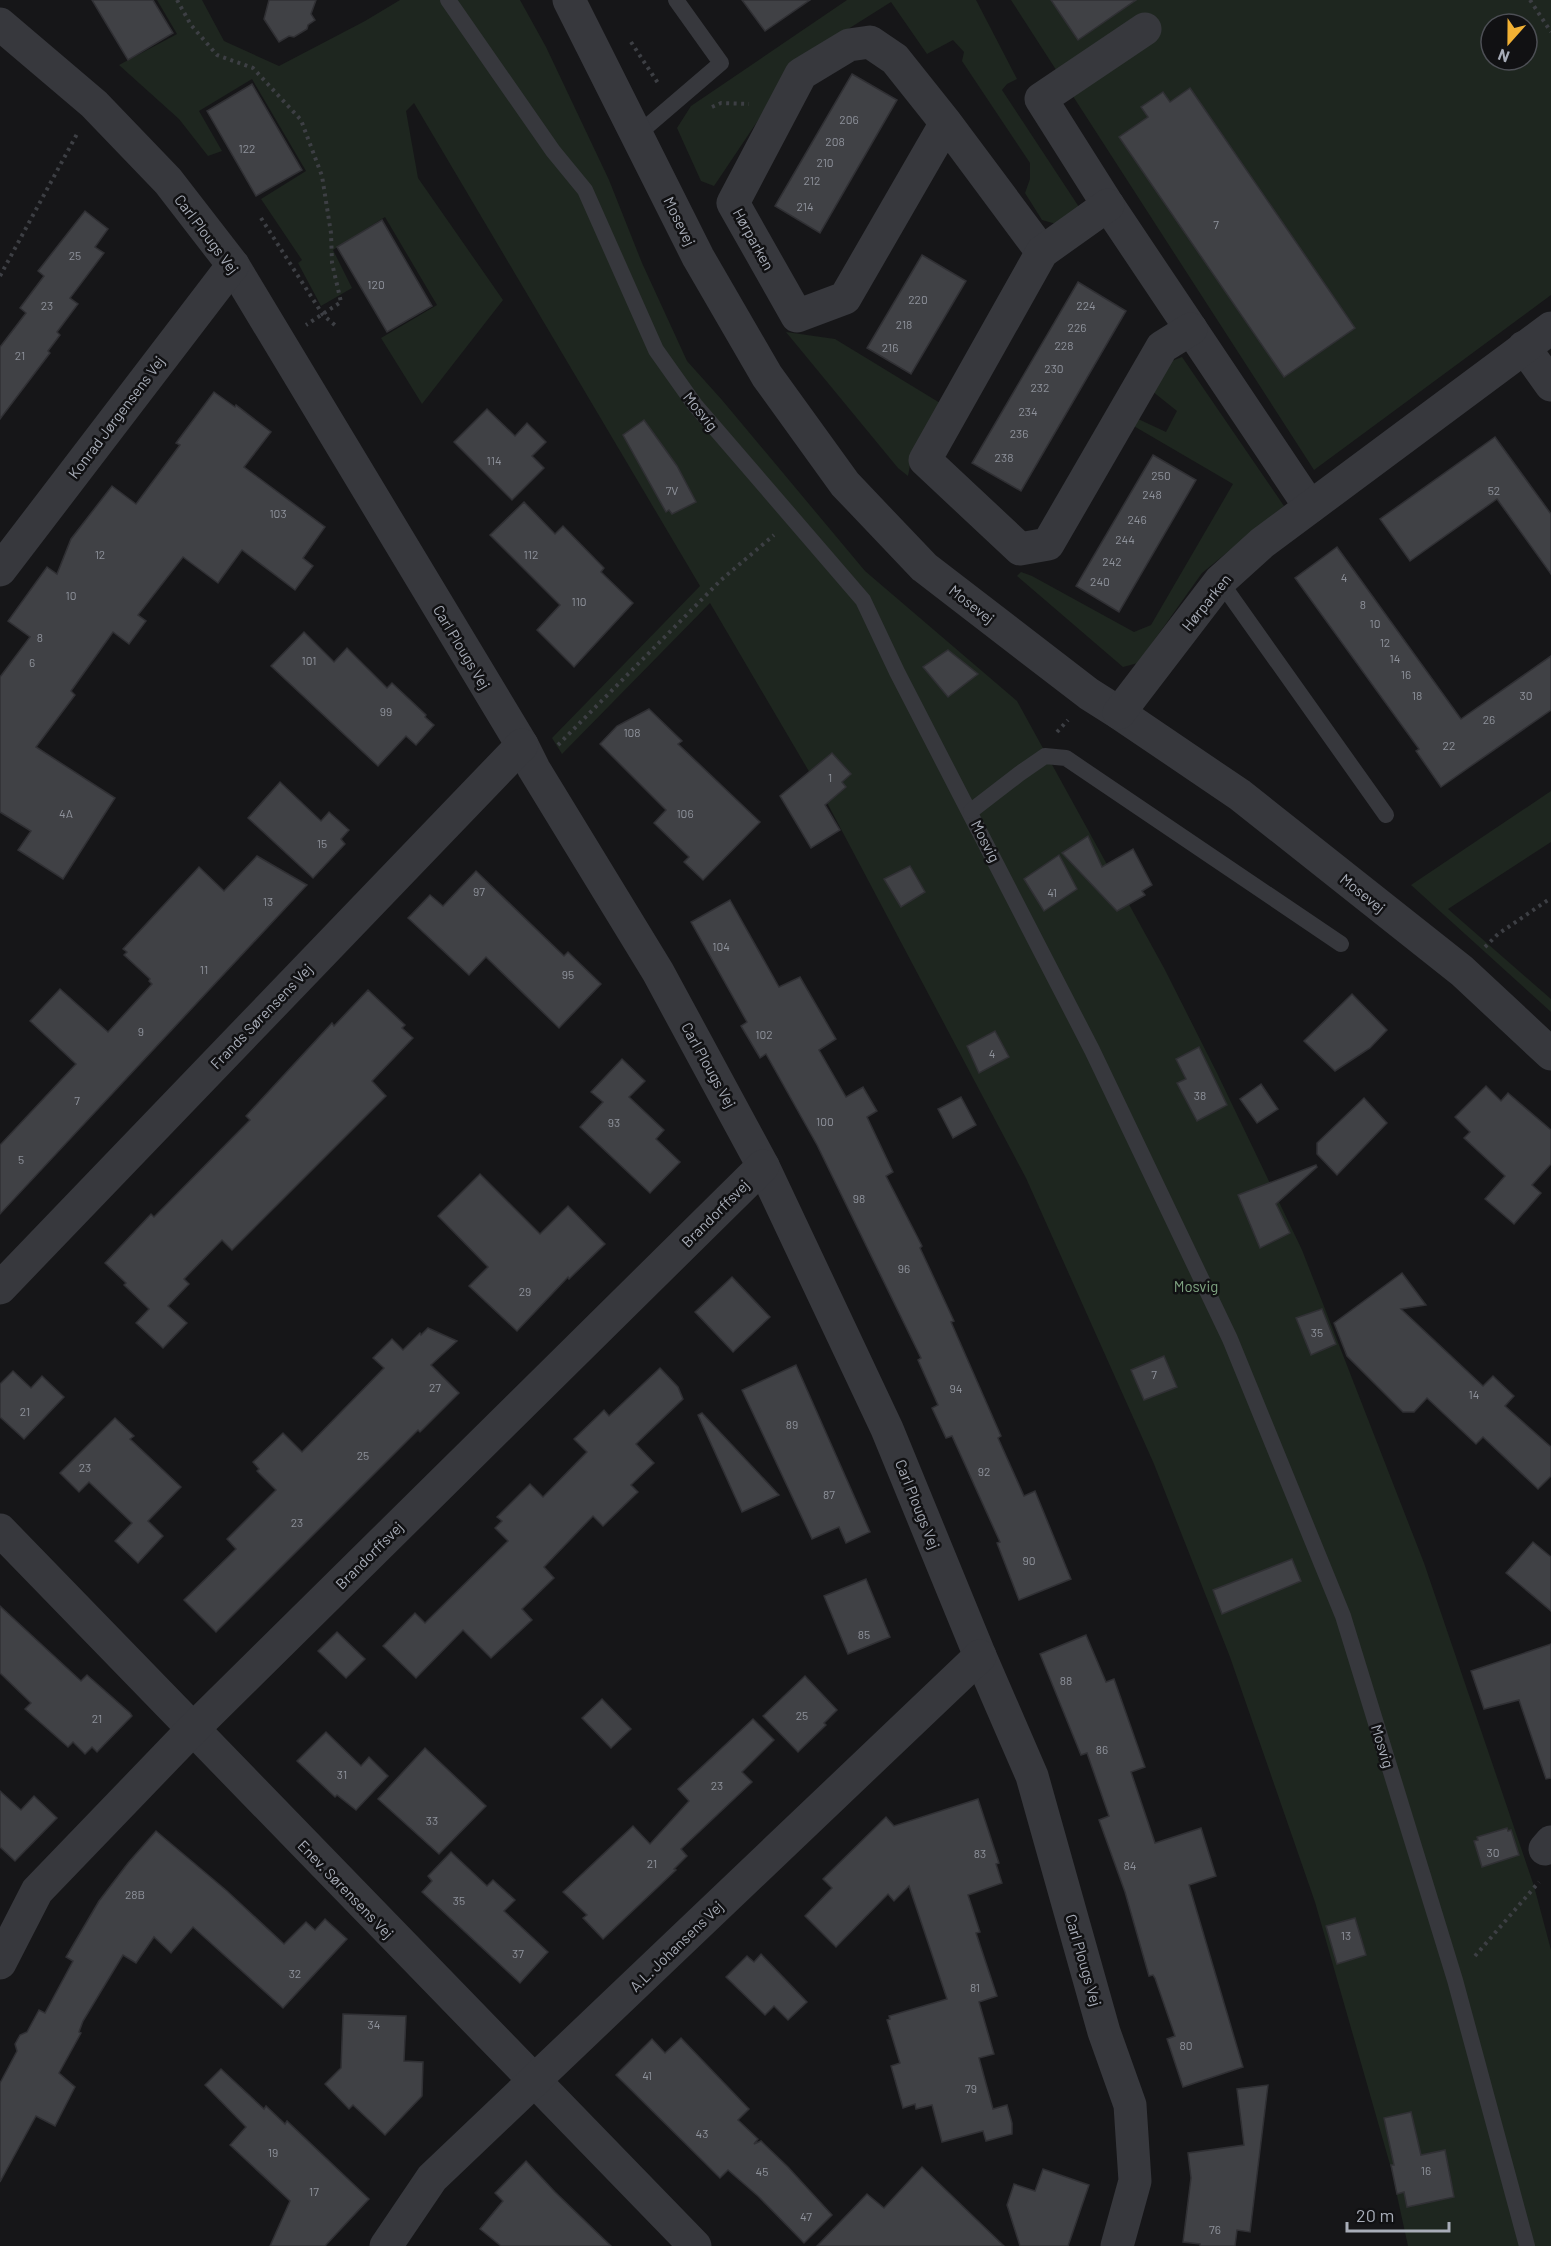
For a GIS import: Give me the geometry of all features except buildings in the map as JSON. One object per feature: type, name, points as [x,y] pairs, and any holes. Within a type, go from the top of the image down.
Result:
[{"type":"street","name":"Mosevej","points":[[569,0],[698,257],[766,376],[845,484],[924,567],[1089,694],[1240,795],[1462,971],[1551,1054]]},
{"type":"street","name":"Carl Plougs Vej","points":[[0,24],[94,104],[168,181],[232,265],[658,972],[763,1166],[888,1429],[980,1656],[1032,1776],[1104,2032],[1130,2105],[1135,2181],[1117,2246]]},
{"type":"street","points":[[1145,29],[1041,99],[1108,205],[1310,507]]},
{"type":"street","name":"Hørparken","points":[[946,123],[845,298],[797,316],[733,203],[801,74],[849,45],[870,42],[895,59],[946,123],[1042,252]]},
{"type":"street","points":[[1108,205],[1042,252],[925,460],[1020,549],[1048,544],[1162,347],[1191,329]]},
{"type":"street","name":"Konrad Jørgensens Vej","points":[[0,570],[232,265]]},
{"type":"street","name":"Hørparken","points":[[1119,713],[1220,581],[1262,543],[1551,328]]},
{"type":"street","points":[[1524,347],[1551,385]]},
{"type":"street","name":"Frands Sørensens Vej","points":[[0,1288],[528,757]]},
{"type":"street","name":"Brandorffsvej","points":[[0,1963],[37,1891],[192,1730],[763,1166]]},
{"type":"street","name":"Enev. Sørensens Vej","points":[[0,1530],[533,2082],[695,2246]]},
{"type":"street","name":"A.L. Johansens Vej","points":[[386,2246],[432,2178],[980,1656]]},
{"type":"lane","name":"Mosvig","points":[[448,0],[554,152],[585,190],[656,350],[695,405],[862,600],[1092,1050],[1234,1350],[1344,1616],[1455,1980],[1527,2246]]},
{"type":"lane","points":[[637,135],[720,63],[676,0]]},
{"type":"lane","points":[[1220,581],[1386,815]]},
{"type":"lane","name":"Mosvig","points":[[970,811],[1046,756],[1066,758],[1341,944]]},
{"type":"path","points":[[177,0],[191,25],[217,55],[253,68],[301,120],[322,176],[331,233],[332,262],[341,302],[279,343]]},
{"type":"path","points":[[1530,0],[1551,32]]},
{"type":"path","points":[[0,276],[94,104]]},
{"type":"path","points":[[261,218],[323,315],[336,326]]},
{"type":"path","points":[[528,757],[721,580],[794,519]]},
{"type":"path","points":[[1462,971],[1498,934],[1551,898]]},
{"type":"path","points":[[1455,1980],[1541,1879],[1548,1846]]},
{"type":"green space","name":"Mosvig","points":[[157,0],[202,0],[224,41],[279,66],[400,0],[520,0],[546,47],[609,180],[642,263],[687,361],[865,571],[1017,701],[1164,968],[1302,1250],[1424,1563],[1534,1886],[1551,1950],[1551,2246],[1408,2246],[1391,2168],[1315,1902],[1230,1657],[1154,1464],[1026,1178],[824,797],[710,603],[562,754],[552,738],[700,586],[414,103],[406,111],[418,178],[503,300],[422,404],[381,338],[437,305],[385,217],[333,250],[352,288],[321,306],[298,263],[302,260],[261,199],[306,171],[252,79],[199,111],[222,151],[208,156],[179,119],[119,65],[177,34]]},
{"type":"green space","points":[[847,0],[976,0],[1017,79],[1007,84],[1002,90],[1079,207],[1056,224],[1042,220],[1025,193],[1030,179],[1030,163],[962,61],[964,52],[953,40],[927,54],[891,2],[791,65],[773,98],[714,186],[701,181],[677,128],[691,106]]},
{"type":"green space","points":[[1011,0],[1551,0],[1551,295],[1314,470]]},
{"type":"green space","points":[[786,332],[835,339],[940,403],[912,455],[908,476],[898,468]]},
{"type":"green space","points":[[1182,357],[1284,506],[1202,573],[1138,663],[1123,667],[1017,576],[1021,572],[1032,576],[1134,632],[1151,625],[1233,484],[1132,425],[1136,418],[1166,432],[1177,411],[1152,391],[1169,362]]},
{"type":"green space","points":[[1551,791],[1551,842],[1448,909],[1551,999],[1551,1012],[1411,885]]}]
